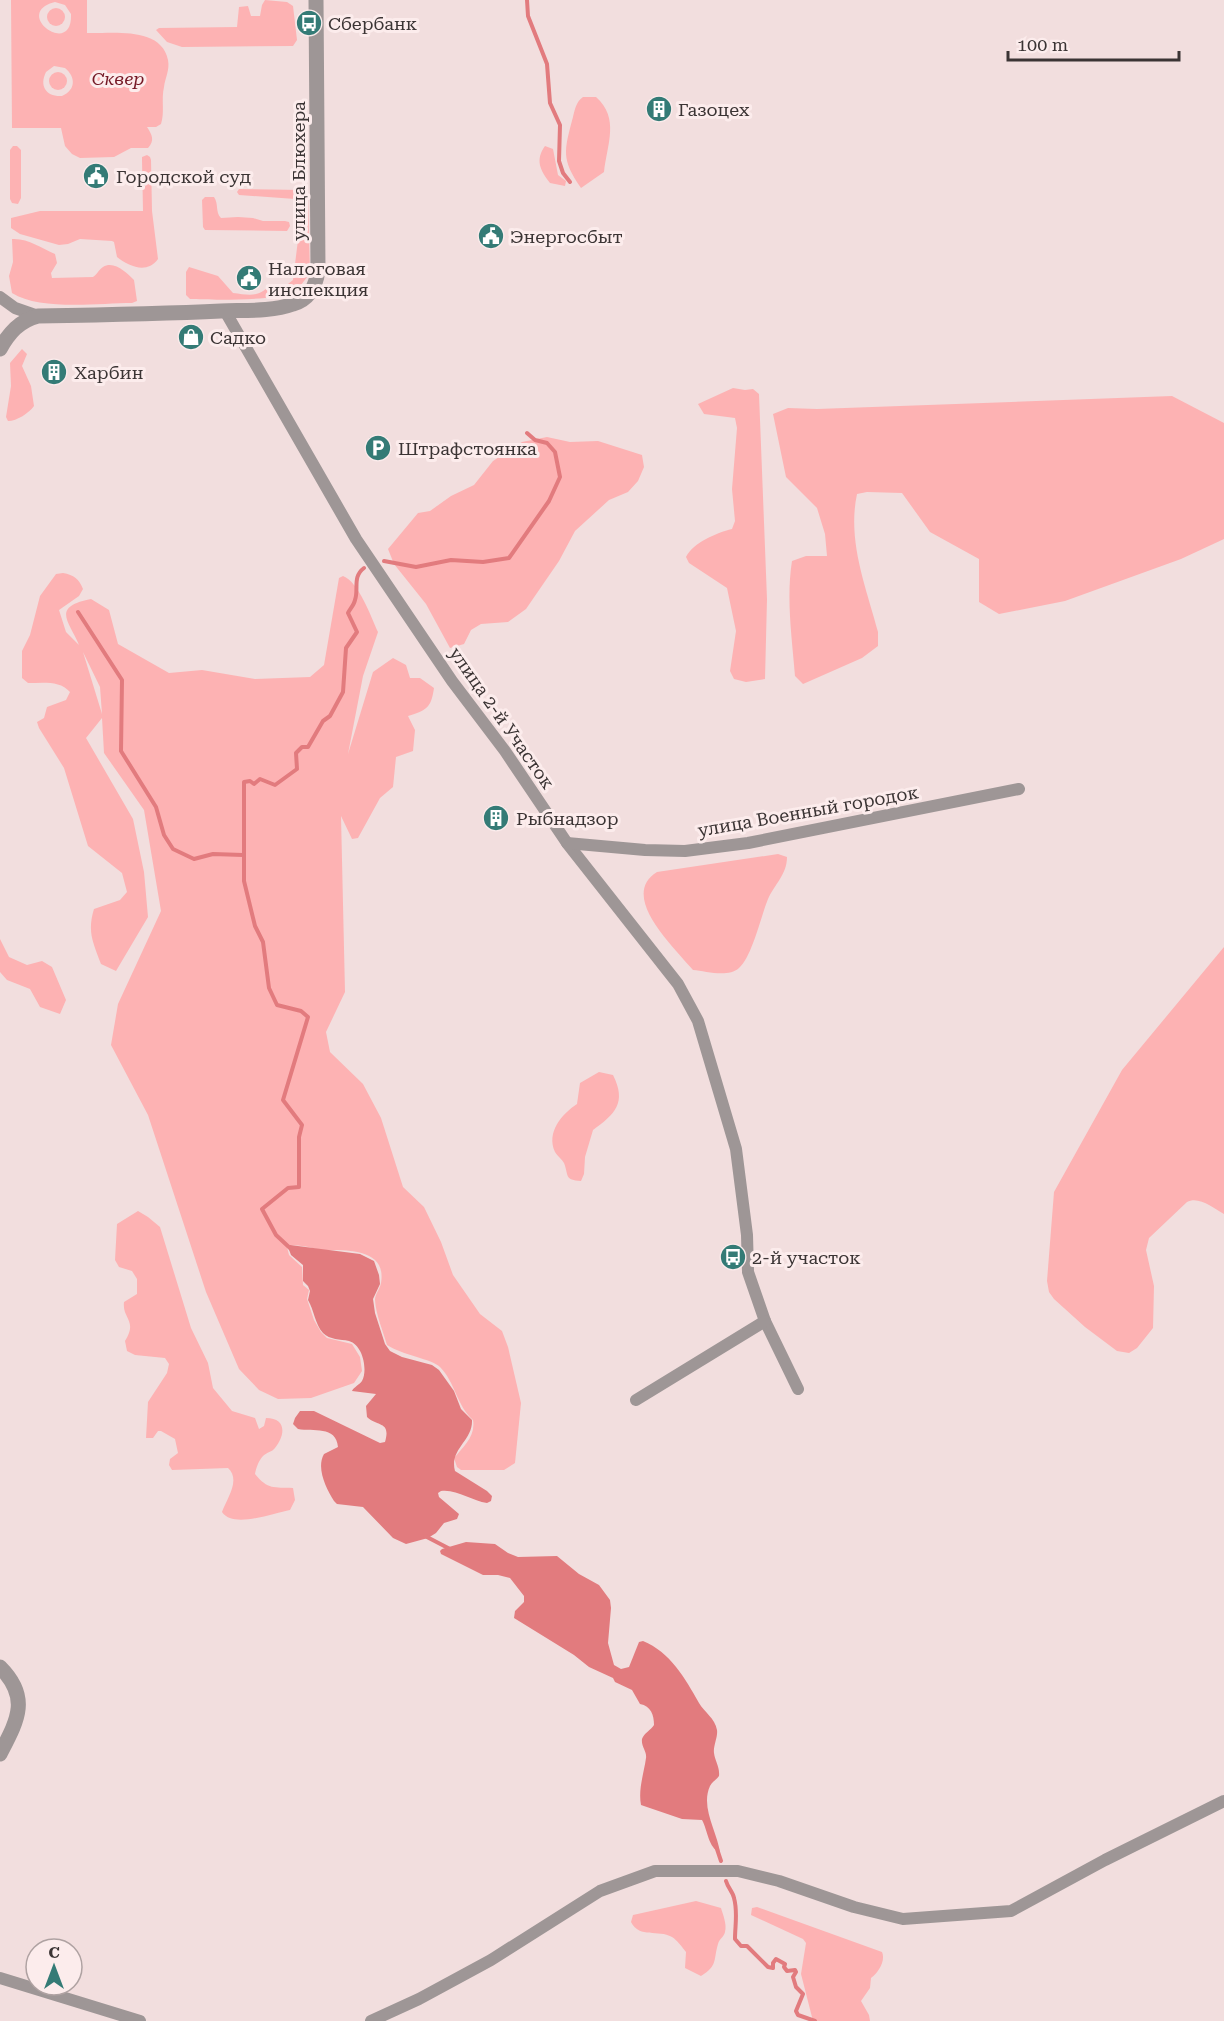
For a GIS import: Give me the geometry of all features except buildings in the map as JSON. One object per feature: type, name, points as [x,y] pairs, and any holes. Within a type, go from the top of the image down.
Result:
[{"type":"street","name":"улица Блюхера","points":[[0,349],[18,325],[38,316],[225,311],[293,304],[313,290],[317,280],[316,0]]},
{"type":"street","points":[[0,297],[15,308],[38,316]]},
{"type":"street","name":"улица 2-й Участок","points":[[225,311],[356,539],[452,681],[505,752],[567,843],[678,984],[698,1021],[736,1149],[747,1235],[747,1272],[765,1321],[798,1389]]},
{"type":"street","name":"улица Военный городок","points":[[567,843],[685,851],[748,843],[1019,789]]},
{"type":"street","points":[[636,1400],[765,1321]]},
{"type":"street","points":[[0,1667],[16,1687],[19,1712],[0,1754]]},
{"type":"street","points":[[370,2021],[419,1999],[491,1960],[600,1891],[655,1870],[738,1870],[779,1881],[854,1907],[903,1919],[1011,1911],[1105,1860],[1224,1801]]},
{"type":"street","points":[[0,1978],[140,2021]]},
{"type":"green space","name":"Сквер","points":[[11,0],[87,0],[87,33],[134,34],[156,42],[164,49],[168,60],[168,71],[163,92],[162,119],[161,124],[156,127],[147,127],[152,138],[148,148],[131,148],[114,157],[80,158],[72,154],[65,146],[61,128],[12,128]],"holes":[[[55,2],[65,5],[71,14],[69,27],[63,33],[55,33],[47,29],[39,15],[43,8]],[[54,66],[65,68],[73,79],[72,87],[62,96],[52,95],[45,90],[44,77],[46,72]]]},
{"type":"green space","points":[[265,0],[287,2],[293,6],[297,40],[293,46],[182,47],[167,42],[156,30],[159,28],[237,27],[239,7],[248,6],[251,16],[260,16]]},
{"type":"green space","points":[[56,8],[62,11],[65,17],[62,23],[56,26],[50,23],[47,17],[50,11]]},
{"type":"green space","points":[[58,72],[64,75],[67,81],[64,87],[58,90],[52,87],[49,81],[52,75]]},
{"type":"green space","points":[[583,97],[596,97],[603,105],[608,114],[610,132],[604,172],[581,188],[567,162],[566,147],[575,108]]},
{"type":"green space","points":[[13,146],[21,150],[21,198],[18,204],[12,203],[10,199],[10,150]]},
{"type":"green space","points":[[545,146],[553,149],[558,175],[566,181],[565,186],[550,183],[544,174],[540,165],[540,156]]},
{"type":"green space","points":[[147,155],[151,160],[152,211],[158,259],[154,264],[144,268],[122,261],[117,257],[112,241],[80,239],[59,245],[20,234],[11,228],[11,218],[40,211],[143,211],[142,157]]},
{"type":"green space","points":[[239,189],[303,190],[308,197],[310,273],[296,289],[281,296],[190,299],[186,295],[186,272],[189,267],[218,276],[233,293],[253,295],[270,285],[288,284],[293,280],[298,240],[295,199],[239,195],[237,192]]},
{"type":"green space","points":[[205,197],[214,197],[221,218],[285,221],[289,222],[290,226],[287,231],[205,230],[202,200]]},
{"type":"green space","points":[[12,239],[29,242],[55,254],[57,263],[51,273],[52,278],[93,277],[107,265],[116,266],[134,280],[137,301],[87,305],[54,304],[24,299],[12,293],[9,276],[13,262]]},
{"type":"green space","points":[[22,349],[27,354],[22,366],[31,386],[34,406],[22,416],[8,421],[6,417],[11,386],[10,363]]},
{"type":"green space","points":[[733,388],[753,389],[759,394],[767,599],[765,679],[746,682],[734,679],[730,671],[736,631],[727,588],[689,563],[686,557],[694,547],[706,539],[732,529],[735,521],[732,489],[737,428],[735,418],[704,414],[698,404]]},
{"type":"green space","points":[[1172,396],[1224,423],[1224,539],[1181,559],[1065,601],[999,614],[979,602],[979,559],[930,532],[902,493],[857,494],[854,529],[856,546],[863,581],[878,632],[878,646],[862,658],[803,684],[795,676],[790,604],[792,561],[806,556],[827,556],[825,534],[817,508],[786,477],[773,414],[788,408],[817,409]]},
{"type":"green space","points":[[547,437],[570,442],[598,441],[642,455],[644,467],[638,481],[628,492],[609,500],[575,531],[559,561],[526,609],[508,622],[481,624],[471,630],[464,644],[450,648],[426,604],[394,564],[388,549],[418,513],[430,511],[451,496],[474,485],[493,461],[522,442]]},
{"type":"green space","points":[[63,573],[73,576],[83,589],[79,596],[59,610],[66,632],[79,645],[68,622],[67,611],[78,602],[91,599],[109,610],[118,644],[169,673],[202,670],[255,679],[310,677],[324,665],[339,578],[343,576],[354,585],[364,601],[378,632],[363,676],[348,754],[373,672],[393,658],[406,665],[410,678],[420,678],[434,688],[427,707],[408,716],[415,730],[413,751],[396,757],[393,787],[380,798],[358,838],[352,839],[341,816],[345,992],[326,1032],[330,1052],[363,1084],[381,1118],[403,1187],[424,1207],[441,1242],[453,1275],[480,1314],[502,1331],[521,1403],[515,1463],[504,1470],[461,1470],[457,1467],[454,1458],[471,1436],[473,1420],[463,1408],[440,1367],[387,1345],[375,1300],[381,1283],[381,1272],[378,1263],[363,1253],[323,1250],[299,1245],[287,1247],[289,1255],[302,1267],[303,1285],[309,1290],[307,1299],[321,1332],[327,1338],[352,1344],[360,1357],[362,1371],[354,1383],[311,1398],[278,1399],[259,1390],[239,1369],[206,1292],[148,1115],[111,1045],[118,1004],[161,911],[144,810],[104,753],[102,718],[86,738],[133,819],[144,872],[148,917],[116,971],[101,964],[92,937],[91,924],[94,909],[120,900],[127,892],[122,873],[88,846],[64,768],[37,722],[44,718],[47,707],[66,700],[70,692],[56,684],[28,683],[22,678],[22,651],[30,635],[40,596],[56,574]],"holes":[[[83,652],[100,687],[102,714]]]},
{"type":"green space","points":[[778,854],[787,857],[785,869],[768,899],[744,963],[729,973],[693,970],[663,936],[654,922],[647,908],[644,894],[647,882],[657,872]]},
{"type":"green space","points":[[0,939],[9,957],[27,965],[42,961],[52,967],[66,1000],[60,1014],[40,1007],[30,989],[7,980],[0,972]]},
{"type":"green space","points":[[1224,947],[1224,1214],[1196,1200],[1187,1202],[1149,1238],[1146,1250],[1154,1286],[1153,1328],[1137,1348],[1129,1353],[1117,1351],[1085,1327],[1049,1292],[1047,1281],[1054,1192],[1122,1070]]},
{"type":"green space","points":[[599,1072],[613,1075],[619,1100],[613,1113],[593,1130],[581,1181],[572,1180],[568,1176],[564,1163],[555,1152],[554,1131],[561,1118],[577,1104],[580,1083]]},
{"type":"green space","points":[[138,1211],[160,1227],[191,1328],[208,1363],[213,1388],[232,1411],[255,1418],[259,1429],[264,1426],[266,1418],[281,1424],[282,1432],[279,1443],[262,1458],[255,1474],[268,1485],[293,1488],[295,1500],[290,1510],[244,1520],[227,1517],[222,1512],[233,1484],[232,1473],[228,1468],[172,1470],[169,1465],[170,1459],[178,1453],[175,1439],[161,1431],[158,1431],[153,1438],[146,1438],[148,1402],[167,1373],[169,1364],[165,1358],[135,1355],[127,1351],[125,1341],[129,1334],[130,1324],[124,1302],[137,1294],[137,1279],[132,1271],[119,1267],[115,1260],[117,1224]]},
{"type":"green space","points":[[696,1901],[721,1908],[726,1926],[713,1966],[701,1976],[685,1968],[686,1952],[674,1938],[644,1932],[631,1922],[633,1915]]},
{"type":"green space","points":[[757,1907],[882,1952],[881,1966],[871,1978],[870,1988],[861,2001],[870,2021],[813,2021],[801,1974],[806,1943],[803,1939],[751,1915],[752,1908]]},
{"type":"shaded area","points":[[290,1245],[360,1254],[374,1261],[380,1284],[373,1299],[385,1344],[390,1351],[402,1357],[432,1365],[439,1370],[454,1391],[461,1409],[472,1420],[469,1434],[455,1457],[455,1471],[487,1491],[492,1496],[491,1501],[487,1503],[453,1492],[441,1491],[438,1493],[439,1497],[459,1514],[457,1519],[444,1523],[436,1533],[428,1538],[406,1544],[393,1538],[363,1507],[337,1504],[334,1501],[325,1484],[321,1465],[324,1454],[338,1447],[336,1440],[328,1432],[298,1429],[293,1424],[300,1411],[314,1411],[380,1443],[385,1442],[386,1431],[385,1427],[367,1417],[366,1406],[376,1394],[352,1391],[364,1376],[363,1358],[358,1347],[349,1341],[329,1337],[320,1329],[308,1300],[310,1291],[303,1281],[303,1265],[291,1255],[288,1247]]},
{"type":"shaded area","points":[[466,1542],[495,1544],[518,1557],[557,1556],[579,1574],[599,1585],[610,1600],[608,1643],[614,1665],[621,1669],[629,1667],[639,1642],[643,1641],[661,1652],[676,1667],[714,1722],[717,1730],[714,1753],[719,1776],[710,1786],[707,1803],[720,1853],[713,1847],[702,1820],[682,1819],[641,1805],[641,1787],[646,1756],[642,1739],[654,1725],[649,1709],[640,1704],[632,1690],[589,1667],[574,1655],[514,1618],[515,1611],[524,1602],[524,1596],[510,1578],[483,1575],[441,1554],[442,1549]]},
{"type":"waterway","points":[[527,0],[528,16],[547,64],[550,103],[560,125],[559,161],[563,173],[570,182]]},
{"type":"waterway","points":[[384,561],[416,567],[451,560],[483,562],[509,558],[549,501],[560,477],[555,452],[547,443],[535,440],[527,433]]},
{"type":"waterway","points":[[291,1249],[276,1235],[262,1209],[288,1188],[299,1187],[299,1137],[302,1125],[283,1100],[308,1017],[301,1011],[277,1005],[269,988],[263,942],[255,926],[244,881],[244,782],[250,781],[254,784],[260,779],[275,785],[297,769],[296,753],[302,747],[308,747],[323,721],[330,716],[343,692],[346,648],[357,632],[348,613],[355,600],[358,575],[364,568]]},
{"type":"waterway","points":[[78,612],[122,680],[121,751],[156,807],[164,835],[173,849],[194,859],[213,854],[243,855]]},
{"type":"waterway","points":[[425,1536],[450,1549]]},
{"type":"waterway","points":[[717,1849],[721,1861]]},
{"type":"waterway","points":[[726,1881],[735,1903],[735,1939],[741,1946],[747,1946],[768,1967],[773,1968],[776,1959],[785,1964],[787,1971],[795,1970],[793,1977],[796,1987],[803,1994],[796,2011],[798,2015],[815,2021]]},
{"type":"place","name":"Сбербанк","points":[[309,23]]},
{"type":"place","name":"Газоцех","points":[[659,109]]},
{"type":"place","name":"Городской суд","points":[[96,176]]},
{"type":"place","name":"Энергосбыт","points":[[491,236]]},
{"type":"place","name":"Налоговая инспекция","points":[[249,278]]},
{"type":"place","name":"Садко","points":[[191,337]]},
{"type":"place","name":"Харбин","points":[[54,372]]},
{"type":"place","name":"Штрафстоянка","points":[[378,448]]},
{"type":"place","name":"Рыбнадзор","points":[[496,818]]},
{"type":"place","name":"2-й участок","points":[[733,1257]]}]
